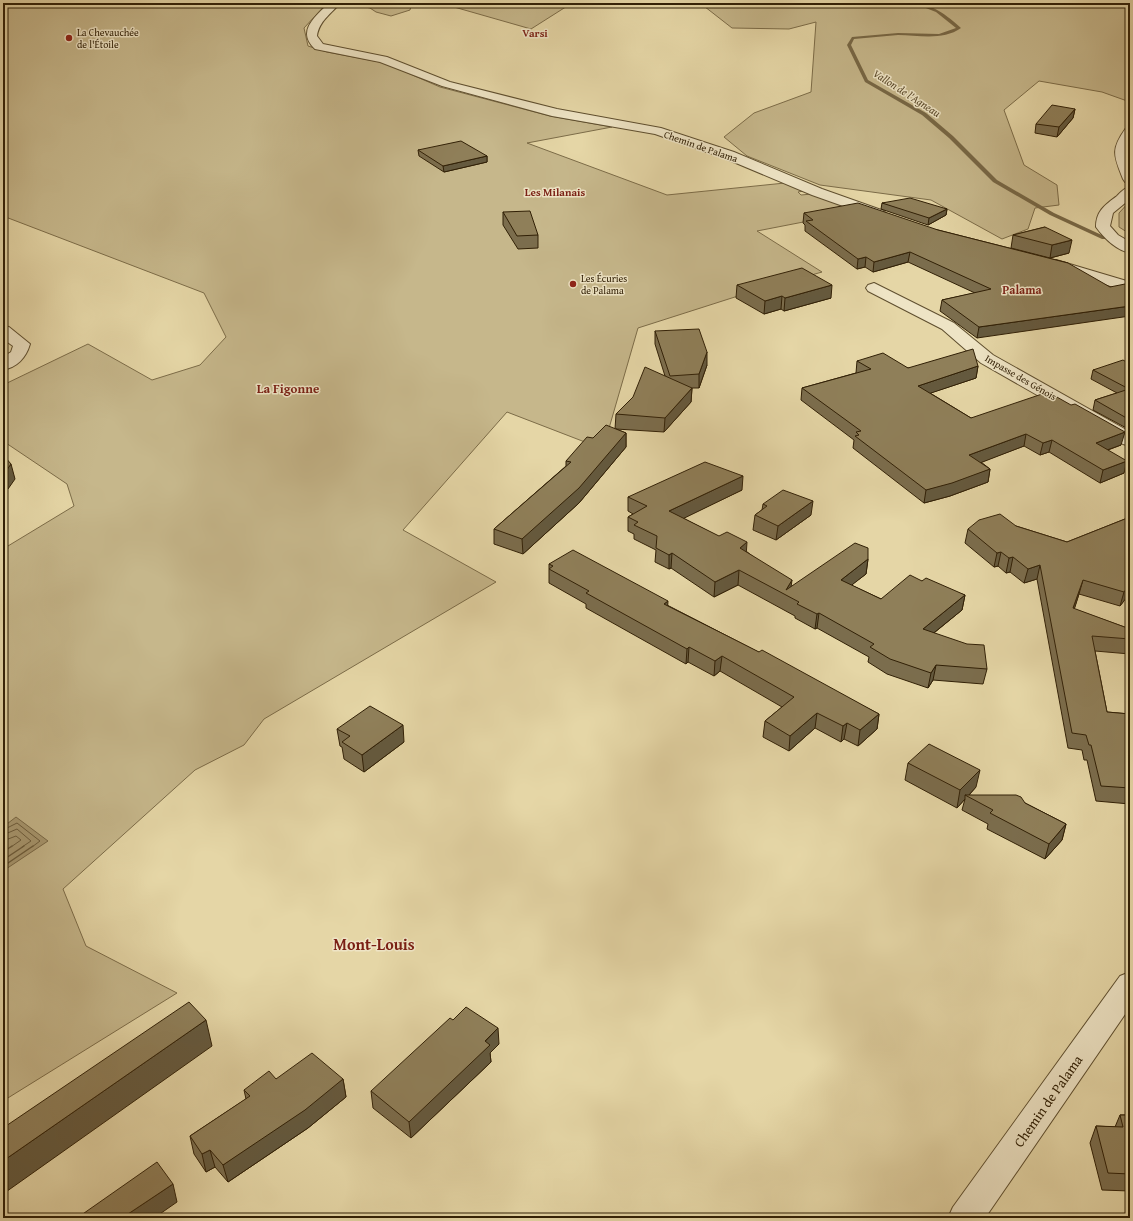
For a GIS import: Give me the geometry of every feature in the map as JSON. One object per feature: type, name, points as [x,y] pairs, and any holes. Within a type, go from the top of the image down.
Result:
[{"type":"street","name":"Chemin de Palama","points":[[335,3],[316,22],[311,37],[313,43],[319,47],[333,51],[384,59],[446,84],[556,113],[657,131],[729,155],[817,192],[894,219]]},
{"type":"street","points":[[1130,131],[1121,142],[1121,155],[1130,179]]},
{"type":"street","points":[[1128,247],[1103,227],[1102,217],[1105,212],[1130,191]]},
{"type":"street","points":[[1047,263],[1130,287]]},
{"type":"street","name":"Impasse des Génois","points":[[874,288],[948,326],[969,342],[987,359],[1130,440]]},
{"type":"street","points":[[3,365],[19,354],[22,344],[4,333]]},
{"type":"street","name":"Chemin de Palama","points":[[965,1218],[1130,984]]},
{"type":"shaded area","points":[[3,3],[327,3],[304,28],[308,46],[327,52],[385,63],[440,87],[550,116],[612,127],[527,143],[667,195],[785,183],[804,191],[798,192],[801,195],[812,194],[860,211],[757,231],[822,272],[738,296],[638,328],[603,449],[507,412],[403,530],[496,582],[264,719],[244,745],[195,770],[63,889],[86,946],[177,993],[3,1101],[3,549],[74,506],[67,484],[3,441],[3,385],[88,344],[152,380],[200,365],[226,337],[204,293],[3,216]]},
{"type":"shaded area","points":[[348,3],[412,3],[410,10],[391,16],[376,12],[370,8]]},
{"type":"shaded area","points":[[440,3],[572,3],[531,29]]},
{"type":"shaded area","points":[[700,3],[1130,3],[1130,102],[1102,92],[1039,81],[1004,110],[1024,165],[1057,185],[1059,205],[1035,208],[1028,229],[1002,239],[931,200],[820,185],[747,156],[724,137],[754,113],[811,92],[816,22],[789,29],[732,28]]},
{"type":"shaded area","points":[[1130,201],[1130,234],[1119,227],[1119,213]]},
{"type":"water","points":[[16,817],[48,841],[6,869],[3,866],[3,827]]},
{"type":"building","points":[[1052,105],[1075,109],[1059,127],[1036,124]]},
{"type":"building","points":[[461,141],[487,156],[443,166],[418,150]]},
{"type":"building","points":[[910,198],[947,209],[929,218],[882,203]]},
{"type":"building","points":[[858,203],[938,230],[1068,263],[1110,287],[1130,283],[1130,306],[979,327],[942,300],[991,289],[910,252],[874,262],[866,257],[858,259],[806,221],[813,220],[804,213]]},
{"type":"building","points":[[530,211],[538,235],[517,236],[503,212]]},
{"type":"building","points":[[1045,227],[1072,240],[1052,245],[1013,235]]},
{"type":"building","points":[[802,268],[832,285],[785,298],[782,296],[765,301],[737,285]]},
{"type":"building","points":[[699,329],[707,352],[699,374],[670,376],[655,331]]},
{"type":"building","points":[[973,349],[978,366],[918,386],[971,418],[1048,392],[1071,405],[1075,404],[1125,432],[1096,443],[1127,461],[1103,470],[1052,440],[1043,443],[1026,434],[969,455],[990,469],[952,483],[926,490],[855,436],[859,435],[856,432],[861,431],[802,388],[871,369],[857,361],[883,353],[908,368]]},
{"type":"building","points":[[1123,360],[1130,364],[1130,420],[1095,400],[1129,389],[1093,370]]},
{"type":"building","points":[[645,367],[692,388],[665,418],[616,414],[633,397]]},
{"type":"building","points":[[606,425],[626,433],[579,488],[522,539],[494,529],[571,462],[566,461],[587,437],[593,438]]},
{"type":"building","points":[[3,456],[11,464],[3,475]]},
{"type":"building","points":[[705,462],[743,476],[669,511],[719,536],[727,532],[747,542],[740,548],[792,580],[786,590],[855,543],[868,548],[868,559],[841,580],[881,599],[910,575],[922,581],[926,578],[965,595],[923,629],[967,644],[984,645],[987,669],[936,665],[931,673],[890,659],[870,647],[874,644],[819,613],[817,614],[797,604],[799,602],[739,570],[715,582],[672,553],[669,555],[656,548],[657,536],[634,525],[638,522],[628,517],[647,506],[628,497]]},
{"type":"building","points":[[783,490],[813,501],[778,526],[755,515],[767,506],[763,504]]},
{"type":"building","points":[[1000,514],[1016,526],[1067,542],[1130,517],[1130,584],[1124,592],[1083,580],[1073,608],[1130,629],[1130,639],[1092,636],[1107,712],[1130,714],[1130,788],[1101,786],[1091,745],[1089,745],[1086,735],[1072,733],[1040,565],[1028,569],[1013,557],[1009,558],[1001,552],[997,553],[968,529],[979,520]]},
{"type":"building","points":[[573,550],[668,601],[664,604],[759,652],[762,650],[879,714],[860,730],[847,723],[843,726],[817,713],[790,736],[765,721],[794,697],[722,656],[715,661],[689,647],[687,649],[586,593],[589,591],[549,569],[553,566],[549,564]]},
{"type":"building","points":[[370,706],[403,725],[362,755],[342,742],[350,736],[337,729]]},
{"type":"building","points":[[929,744],[980,770],[960,790],[908,763]]},
{"type":"building","points":[[965,795],[1016,795],[1021,797],[1025,803],[1066,824],[1049,844],[990,813],[993,810]]},
{"type":"building","points":[[189,1002],[206,1020],[3,1161],[3,1128]]},
{"type":"building","points":[[466,1007],[498,1028],[485,1041],[490,1045],[409,1122],[371,1091],[450,1018],[453,1020]]},
{"type":"building","points":[[312,1053],[343,1079],[305,1110],[223,1165],[210,1150],[202,1154],[190,1136],[250,1096],[244,1090],[269,1071],[276,1079]]},
{"type":"building","points":[[1120,1115],[1130,1115],[1130,1174],[1108,1173],[1096,1126],[1123,1127]]},
{"type":"building","points":[[157,1162],[173,1184],[128,1214],[131,1218],[77,1218]]},
{"type":"waterway","name":"Vallon de l'Agneau","points":[[915,3],[937,11],[959,28],[946,34],[939,35],[898,34],[853,38],[849,45],[866,81],[924,114],[951,137],[995,181],[1052,214],[1104,238]]},
{"type":"place","name":"La Chevauchée de l'Étoile","points":[[69,38]]},
{"type":"place","name":"Les Écuries de Palama","points":[[573,284]]},
{"type":"district","name":"Varsi","points":[[535,33]]},
{"type":"district","name":"Les Milanais","points":[[555,192]]},
{"type":"district","name":"Palama","points":[[1022,290]]},
{"type":"district","name":"La Figonne","points":[[288,388]]},
{"type":"district","name":"Mont-Louis","points":[[374,944]]}]
